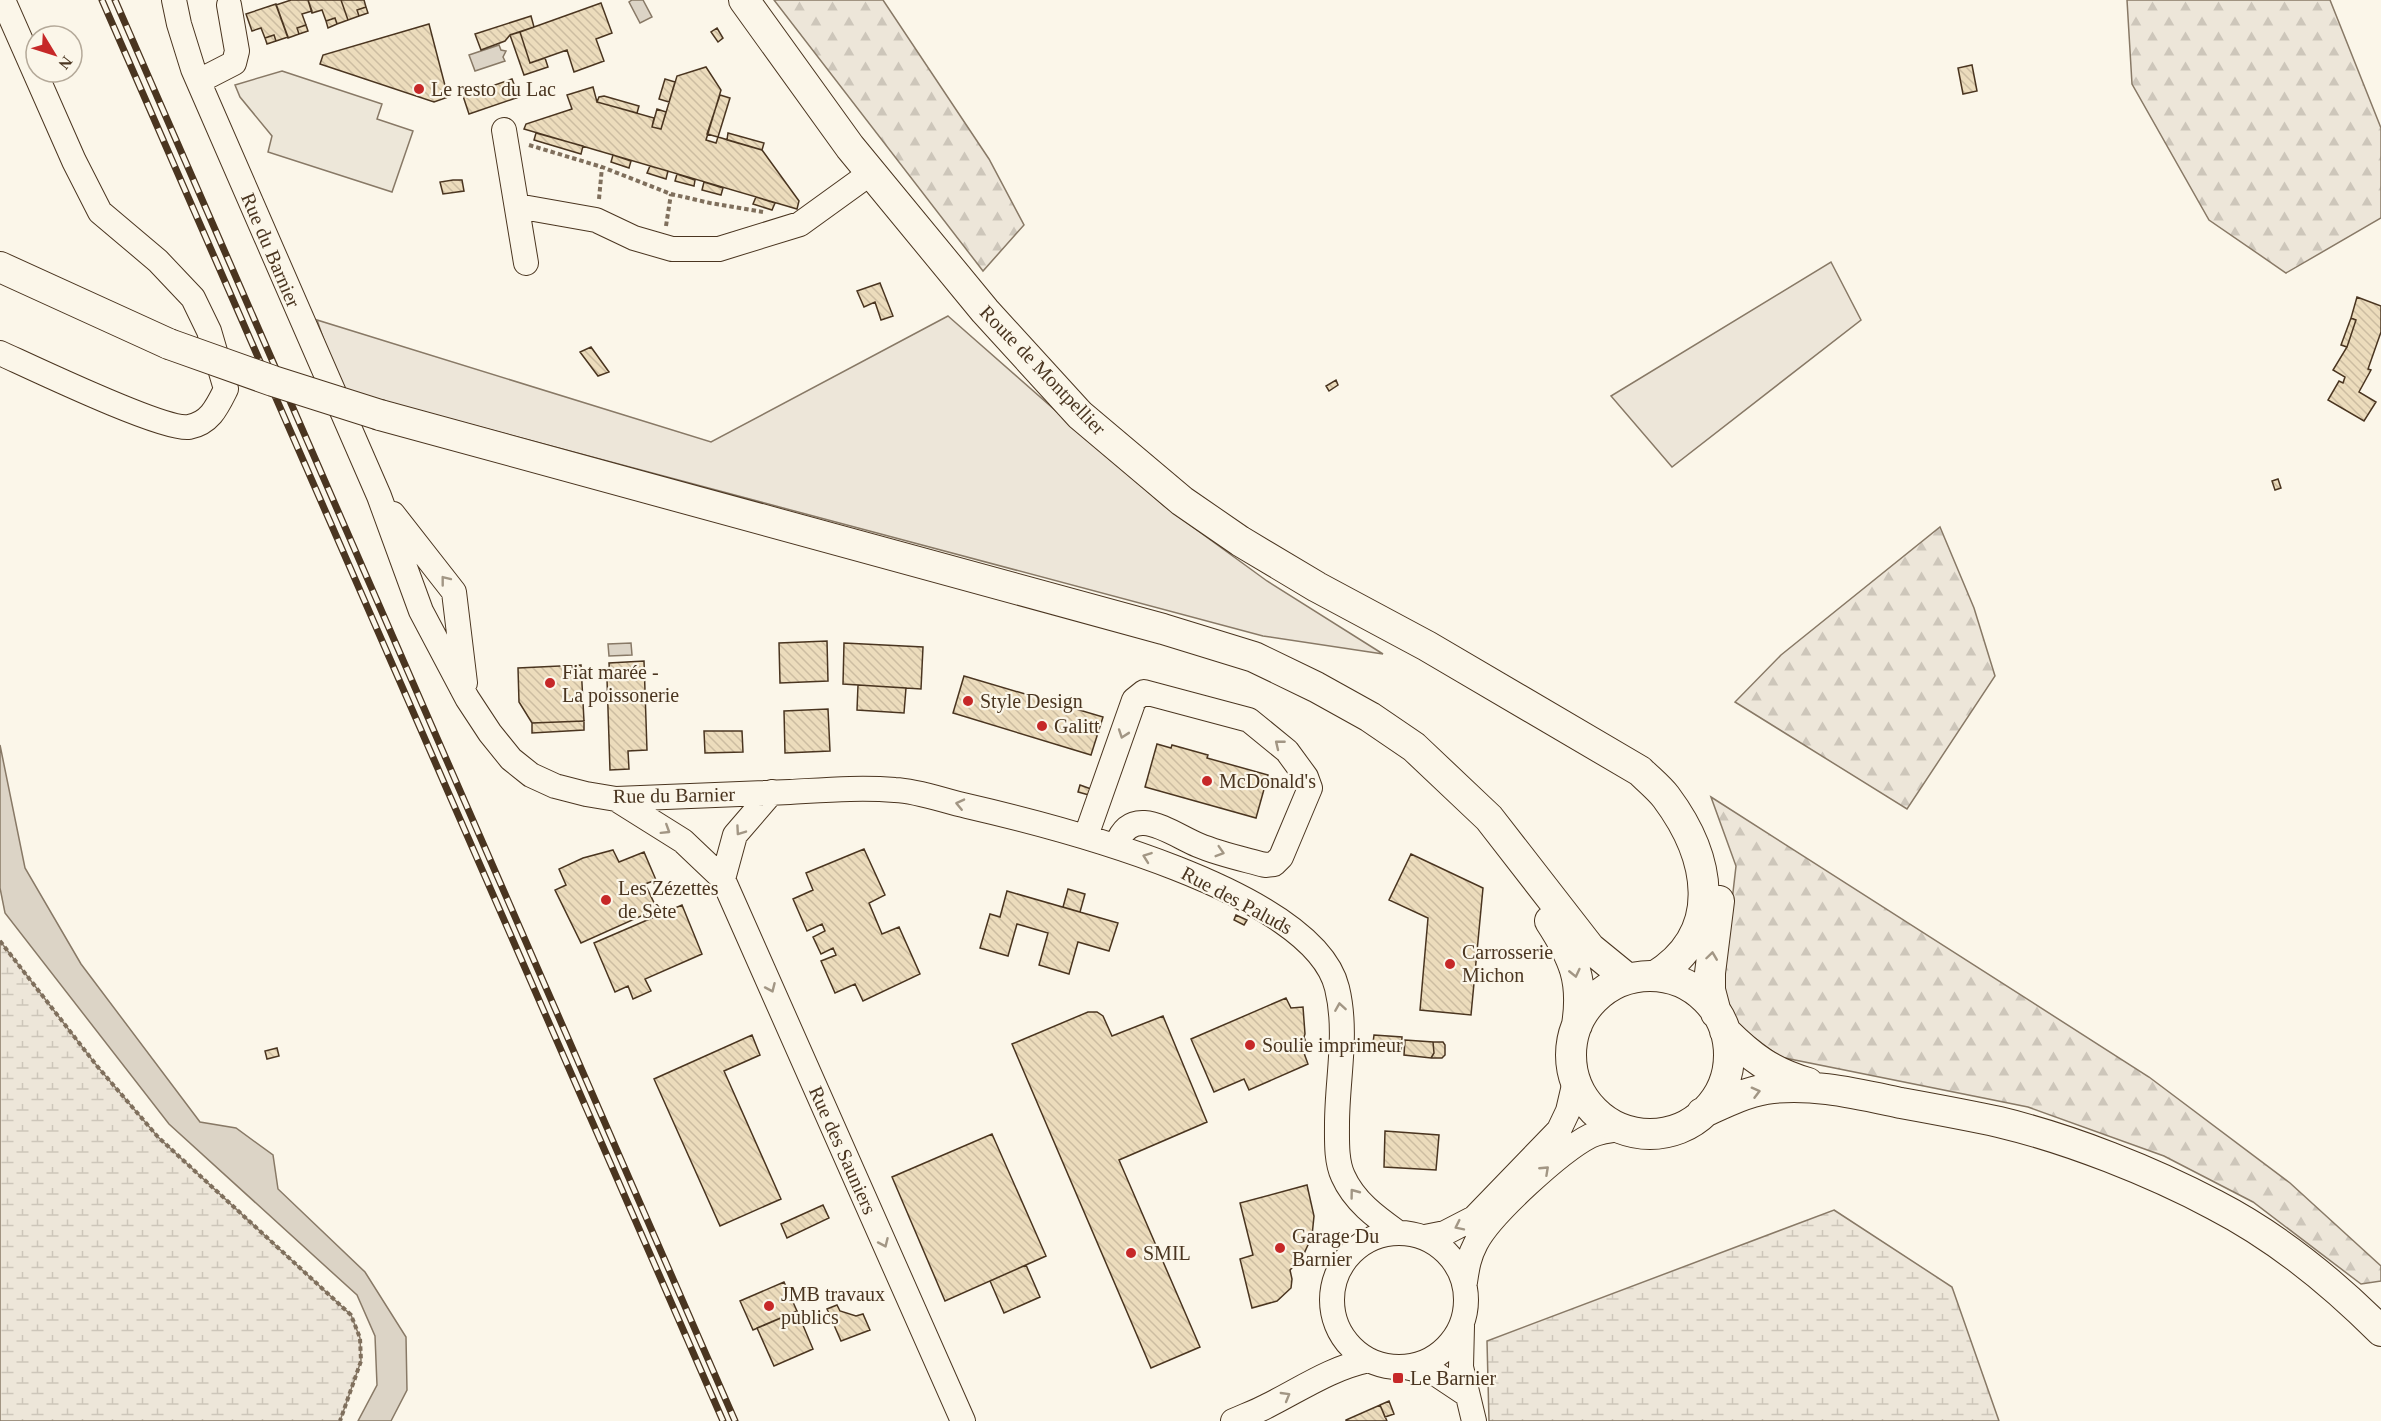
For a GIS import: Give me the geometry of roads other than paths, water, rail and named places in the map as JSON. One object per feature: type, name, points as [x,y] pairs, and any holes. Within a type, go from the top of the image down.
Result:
[{"type":"main road","name":"Route de Montpellier","points":[[744,0],[850,147],[985,311],[1080,415],[1182,501],[1240,541],[1317,587],[1426,646]]},
{"type":"main road","points":[[0,267],[169,344],[273,381],[380,415],[1163,629],[1254,657],[1316,687],[1370,717],[1414,747],[1489,819],[1590,948],[1641,978],[1670,979],[1690,988],[1708,1001],[1721,1022],[1749,1055],[1768,1067],[1792,1078],[1831,1090],[2000,1122],[2072,1144],[2143,1172],[2216,1205],[2293,1253],[2349,1298],[2381,1331]]},
{"type":"main road","points":[[1426,646],[1640,771],[1665,795],[1695,846],[1702,869],[1704,899],[1701,922],[1687,948],[1673,965],[1641,978],[1614,985],[1591,1002],[1576,1026]]},
{"type":"main road","points":[[1426,646],[1618,737],[1652,758],[1679,783],[1699,812],[1711,838],[1718,864],[1720,887],[1710,990],[1721,1022],[1728,1061],[1725,1076],[1712,1102],[1702,1113]]},
{"type":"main road","points":[[1453,784],[1563,942],[1574,965],[1581,1002],[1571,1054],[1575,1081],[1593,1110],[1622,1129],[1646,1134],[1681,1127],[1702,1113],[1747,1094],[1767,1089],[1831,1090]]},
{"type":"street","points":[[0,353],[153,420],[188,427],[212,416],[226,389],[208,331],[193,298],[158,261],[100,212],[74,162],[3,0]]},
{"type":"street","name":"Rue du Barnier","points":[[174,0],[179,24],[199,81],[379,496],[421,611],[467,698],[489,734],[511,759],[531,775],[555,786],[616,799],[849,789]]},
{"type":"street","points":[[199,81],[234,63],[237,51],[229,5]]},
{"type":"street","points":[[506,139],[526,263]]},
{"type":"street","points":[[517,206],[596,220],[634,238],[672,249],[719,249],[800,224],[872,172]]},
{"type":"street","name":"Rue du Barnier","points":[[379,496],[454,592],[467,698]]},
{"type":"street","points":[[431,630],[458,621]]},
{"type":"street","points":[[1086,836],[1134,700],[1144,693],[1249,720],[1287,751],[1306,777],[1310,788],[1281,857],[1274,864],[1265,865],[1197,845],[1175,832],[1146,822],[1128,827],[1119,836],[1116,846]]},
{"type":"street","name":"Rue des Paluds","points":[[849,789],[897,789],[1024,818],[1086,836],[1203,879],[1296,929],[1318,950],[1337,985],[1342,1020],[1337,1135],[1342,1174],[1354,1196],[1375,1216],[1397,1232]]},
{"type":"street","points":[[723,879],[735,835],[772,792]]},
{"type":"street","name":"Rue des Sauniers","points":[[616,799],[683,841],[723,879],[963,1421]]},
{"type":"street","points":[[1425,1237],[1445,1233],[1474,1218],[1559,1130],[1568,1111],[1575,1081]]},
{"type":"street","points":[[1474,1421],[1461,1367],[1467,1296],[1465,1282],[1467,1262],[1477,1241],[1495,1217],[1566,1150],[1600,1132],[1622,1129]]},
{"type":"street","points":[[1465,1282],[1450,1255],[1425,1237],[1397,1232],[1381,1235],[1366,1241],[1342,1263],[1332,1294],[1332,1310],[1336,1325],[1350,1346],[1369,1360],[1387,1366],[1406,1367],[1436,1374],[1466,1394]]},
{"type":"street","points":[[1406,1367],[1420,1364],[1446,1349],[1463,1324]]},
{"type":"street","points":[[1233,1421],[1348,1365],[1369,1360]]},
{"type":"railway","points":[[102,0],[723,1421]]},
{"type":"railway","points":[[115,0],[735,1421]]},
{"type":"place","name":"Le resto du Lac","points":[[419,89]]},
{"type":"place","name":"Fiat marée - La poissonerie","points":[[550,683]]},
{"type":"place","name":"Style Design","points":[[968,701]]},
{"type":"place","name":"Galitt","points":[[1042,726]]},
{"type":"place","name":"McDonald's","points":[[1207,781]]},
{"type":"place","name":"Les Zézettes de Sète","points":[[606,900]]},
{"type":"place","name":"Carrosserie Michon","points":[[1450,964]]},
{"type":"place","name":"Soulie imprimeur","points":[[1250,1045]]},
{"type":"place","name":"Garage Du Barnier","points":[[1280,1248]]},
{"type":"place","name":"SMIL","points":[[1131,1253]]},
{"type":"place","name":"JMB travaux publics","points":[[769,1306]]},
{"type":"place","name":"Le Barnier","points":[[1398,1378]]}]
